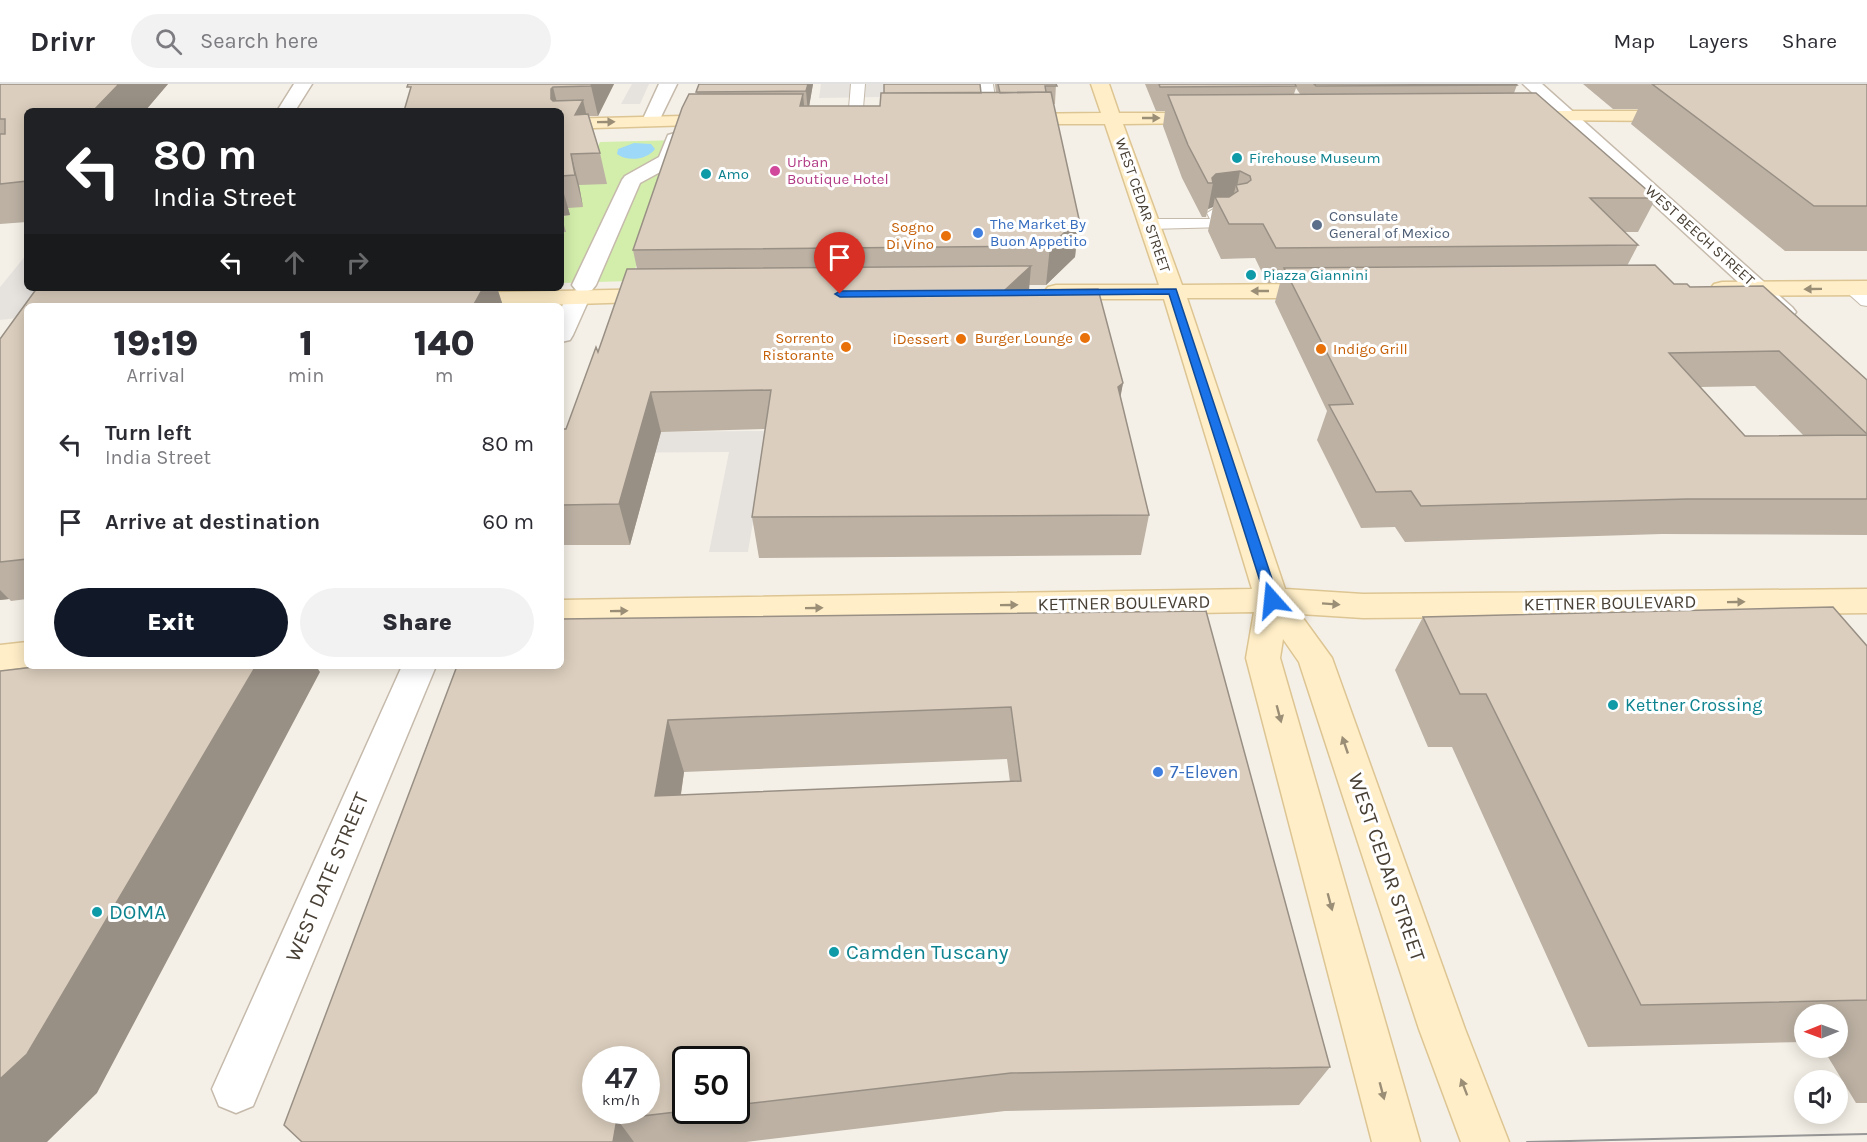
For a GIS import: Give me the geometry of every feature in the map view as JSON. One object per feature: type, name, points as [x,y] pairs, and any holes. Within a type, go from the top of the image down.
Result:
[{"type":"main road","name":"WEST CEDAR STREET","points":[[1100,84],[1173,291],[1272,600],[1315,658],[1442,1029],[1485,1142]]},
{"type":"main road","points":[[1504,116],[1701,116]]},
{"type":"main road","points":[[969,119],[1226,118]]},
{"type":"main road","points":[[832,120],[878,119]]},
{"type":"main road","points":[[564,124],[742,120]]},
{"type":"main road","points":[[1700,289],[1862,292]]},
{"type":"main road","points":[[424,303],[581,291],[690,296]]},
{"type":"main road","points":[[1036,292],[1345,291]]},
{"type":"main road","name":"WEST CEDAR STREET","points":[[1272,600],[1263,658],[1396,1142]]},
{"type":"main road","name":"KETTNER BOULEVARD","points":[[564,612],[1272,600],[1363,606],[1867,601]]},
{"type":"main road","points":[[0,658],[24,655]]},
{"type":"street","points":[[288,108],[303,84]]},
{"type":"street","points":[[651,121],[668,84]]},
{"type":"street","name":"WEST BEECH STREET","points":[[1532,84],[1797,324]]},
{"type":"street","points":[[564,328],[632,180],[668,160],[675,139]]},
{"type":"street","name":"WEST DATE STREET","points":[[236,1089],[418,669]]},
{"type":"lane","points":[[855,120],[858,84]]},
{"type":"lane","points":[[986,84],[991,119]]},
{"type":"lane","points":[[1149,224],[1220,224],[1215,213],[1233,212]]},
{"type":"green space","points":[[679,140],[631,281],[564,283],[564,218],[600,142]]},
{"type":"shaded area","points":[[632,84],[649,84],[640,104],[621,104]]},
{"type":"shaded area","points":[[821,84],[884,84],[883,97],[819,98]]},
{"type":"shaded area","points":[[24,258],[24,291],[72,291],[36,303],[24,303],[24,317],[0,320],[0,287]]},
{"type":"shaded area","points":[[768,431],[748,552],[709,552],[729,452],[581,453],[589,432]]},
{"type":"water","points":[[634,143],[651,144],[655,149],[647,156],[637,159],[621,157],[617,154],[618,149]]},
{"type":"building","points":[[0,84],[119,84],[96,108],[24,108],[24,181],[0,184],[0,134],[5,134],[5,119],[0,119]]},
{"type":"building","points":[[408,84],[592,84],[591,86],[553,87],[551,99],[553,101],[583,100],[575,115],[588,114],[600,153],[571,154],[575,175],[564,176],[564,108],[405,108],[411,87],[407,87]]},
{"type":"building","points":[[699,84],[808,84],[806,91],[696,92]]},
{"type":"building","points":[[884,84],[980,84],[981,93],[884,93]]},
{"type":"building","points":[[998,84],[1056,84],[1057,86],[1045,86],[1046,92],[1000,93]]},
{"type":"building","points":[[1159,84],[1295,84],[1296,86],[1160,87]]},
{"type":"building","points":[[1314,84],[1516,84],[1517,85],[1316,86]]},
{"type":"building","points":[[1652,84],[1867,84],[1867,206],[1814,206]]},
{"type":"building","points":[[1051,92],[1079,219],[1050,246],[633,250],[682,108],[689,94],[803,94],[800,106],[880,106],[881,93]]},
{"type":"building","points":[[1536,93],[1656,198],[1590,198],[1638,245],[1276,248],[1263,224],[1229,224],[1215,197],[1229,197],[1238,191],[1236,185],[1251,180],[1250,176],[1240,171],[1216,174],[1212,178],[1213,183],[1208,183],[1188,145],[1168,95]]},
{"type":"building","points":[[1655,265],[1674,284],[1687,284],[1690,287],[1763,286],[1867,380],[1867,434],[1779,351],[1669,353],[1745,436],[1867,435],[1867,499],[1687,499],[1421,506],[1411,491],[1376,492],[1329,405],[1353,404],[1284,268]]},
{"type":"building","points":[[1031,266],[1005,290],[1098,289],[1123,383],[1118,387],[1149,515],[752,517],[771,390],[651,392],[619,504],[564,505],[564,429],[566,429],[596,347],[598,352],[627,269]]},
{"type":"building","points":[[35,291],[481,291],[475,303],[26,303]]},
{"type":"building","points":[[24,306],[24,559],[0,562],[0,339]]},
{"type":"building","points":[[1833,607],[1867,646],[1867,1000],[1641,1005],[1486,694],[1460,694],[1423,617]]},
{"type":"building","name":"Camden Tuscany","points":[[1206,611],[1330,1067],[1011,1073],[750,1103],[750,1046],[672,1046],[672,1112],[660,1114],[660,1046],[582,1046],[582,1124],[616,1124],[613,1142],[302,1142],[284,1125],[456,669],[564,669],[564,619]],"holes":[[[1011,707],[1021,781],[655,796],[668,720]]]},
{"type":"building","points":[[24,668],[254,669],[27,1054],[0,1079],[0,671]]},
{"type":"tram line","points":[[1527,1142],[1867,1134]]},
{"type":"place","name":"Firehouse Museum","points":[[1237,158]]},
{"type":"place","name":"Urban Boutique Hotel","points":[[775,171]]},
{"type":"place","name":"Amo","points":[[706,174]]},
{"type":"place","name":"Consulate General of Mexico","points":[[1317,225]]},
{"type":"place","name":"The Market By Buon Appetito","points":[[978,233]]},
{"type":"place","name":"Sogno Di Vino","points":[[946,236]]},
{"type":"place","name":"Piazza Giannini","points":[[1251,275]]},
{"type":"place","name":"Burger Lounge","points":[[1085,338]]},
{"type":"place","name":"iDessert","points":[[961,339]]},
{"type":"place","name":"Sorrento Ristorante","points":[[846,347]]},
{"type":"place","name":"Indigo Grill","points":[[1321,349]]},
{"type":"place","name":"Kettner Crossing","points":[[1613,705]]},
{"type":"place","name":"7-Eleven","points":[[1158,772]]},
{"type":"place","name":"DOMA","points":[[97,912]]},
{"type":"place","name":"Camden Tuscany","points":[[834,952]]},
{"type":"route","points":[[840,294],[1173,291],[1272,600]]}]
